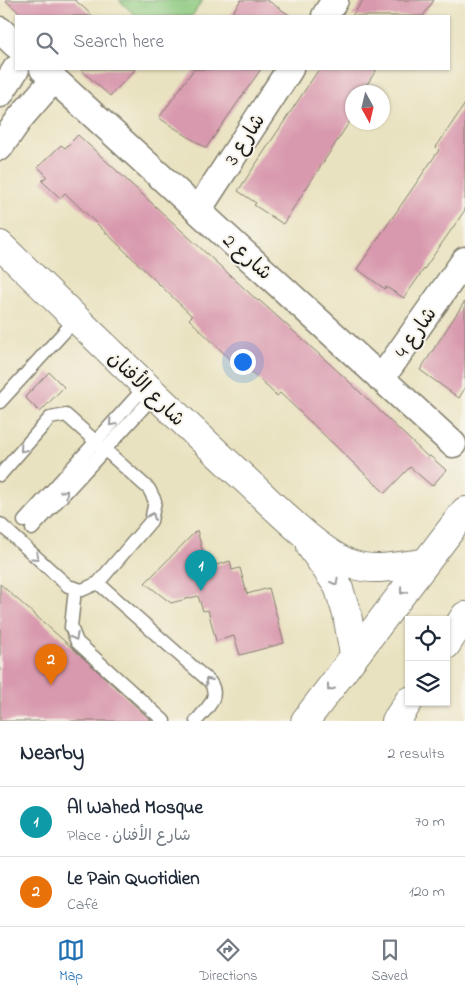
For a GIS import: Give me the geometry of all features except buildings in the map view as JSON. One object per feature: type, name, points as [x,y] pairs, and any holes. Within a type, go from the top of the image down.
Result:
[{"type":"street","points":[[326,15],[336,0]]},
{"type":"street","points":[[0,30],[15,44]]},
{"type":"street","points":[[0,94],[15,70]]},
{"type":"street","name":"شارع 3","points":[[198,210],[289,70]]},
{"type":"street","points":[[0,147],[49,74]]},
{"type":"street","name":"شارع 2","points":[[49,74],[453,444]]},
{"type":"street","points":[[0,100],[12,104],[21,117]]},
{"type":"street","name":"شارع الأفنان","points":[[0,245],[149,392],[297,528],[335,556],[354,565],[374,568],[425,563]]},
{"type":"street","name":"شارع 4","points":[[382,379],[465,260]]},
{"type":"street","points":[[305,721],[354,654],[465,511]]},
{"type":"street","name":"شارع الأفنان","points":[[297,528],[338,586],[347,614],[354,654]]},
{"type":"street","points":[[453,640],[465,616]]},
{"type":"street","points":[[396,721],[406,706]]},
{"type":"lane","points":[[0,402],[76,319]]},
{"type":"lane","points":[[28,525],[149,392]]},
{"type":"lane","points":[[0,475],[46,422],[55,416],[66,415],[72,418],[149,489],[155,501],[151,521],[98,583],[88,590],[74,589],[68,586],[0,524]]},
{"type":"lane","points":[[98,583],[210,682],[214,690],[213,700],[196,721]]},
{"type":"lane","points":[[74,589],[71,627],[77,642],[164,721]]},
{"type":"green space","points":[[119,0],[203,0],[193,15],[135,15]]},
{"type":"place","name":"Al Wahed Mosque","points":[[201,591]]},
{"type":"place","name":"Le Pain Quotidien","points":[[51,685]]}]
